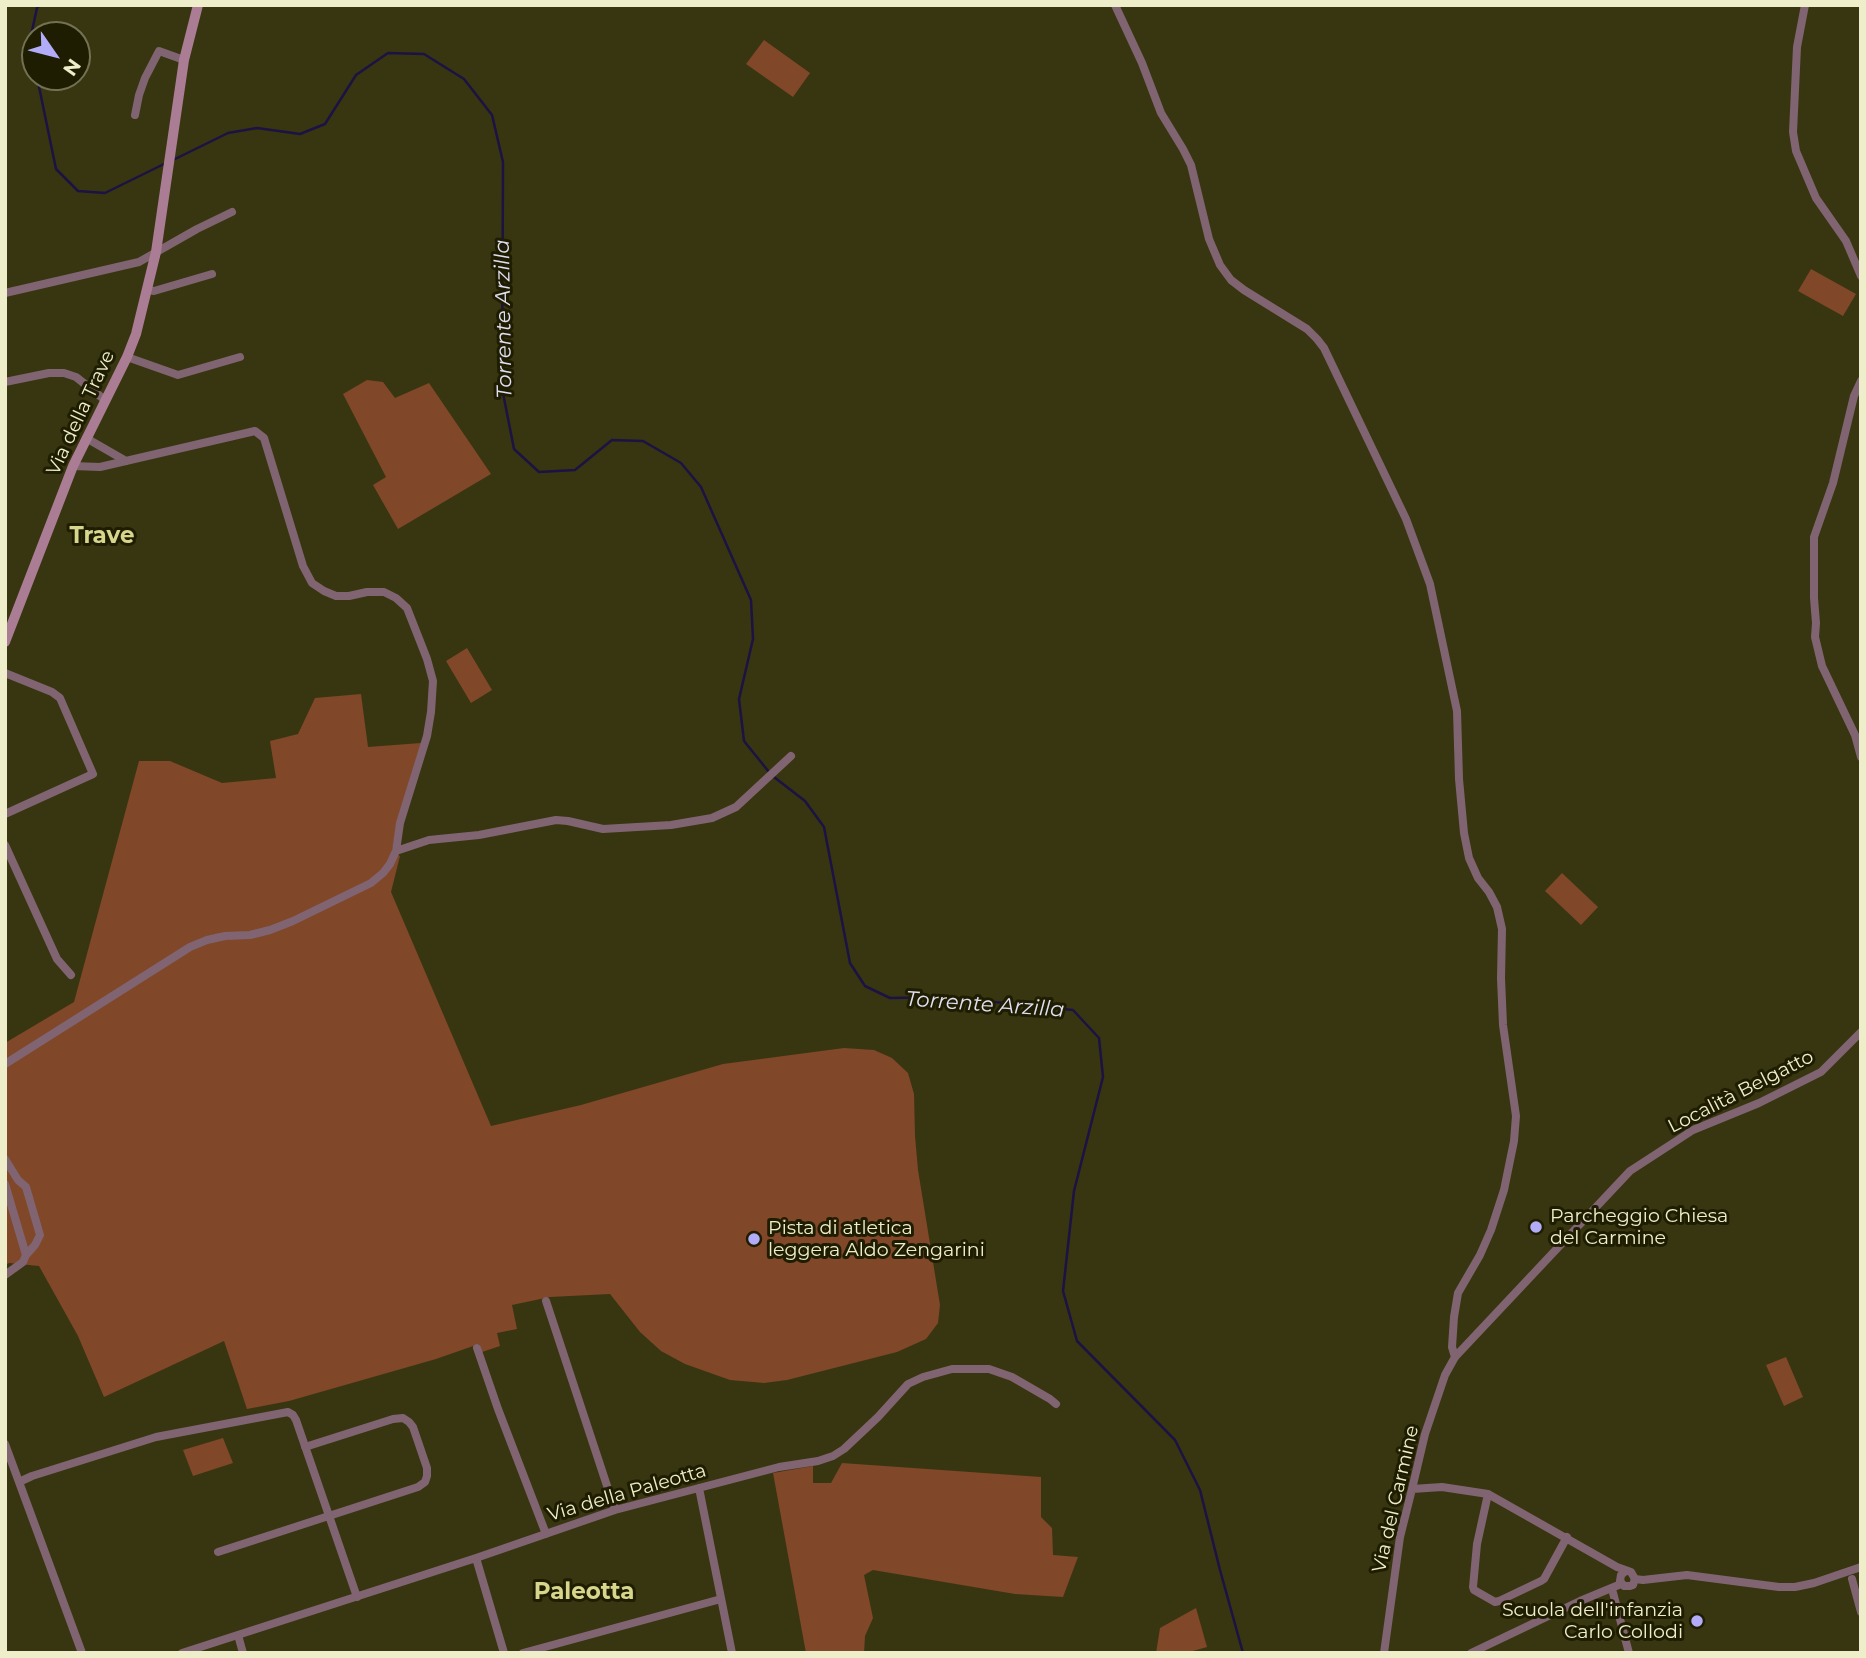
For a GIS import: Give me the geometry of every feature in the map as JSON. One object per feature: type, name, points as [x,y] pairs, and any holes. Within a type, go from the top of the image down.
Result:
[{"type":"main road","name":"Via della Trave","points":[[5,642],[73,466],[136,334],[156,252],[184,60],[198,5]]},
{"type":"street","points":[[1115,5],[1142,63],[1161,113],[1191,165],[1209,239],[1220,265],[1231,280],[1307,329],[1324,348],[1406,519],[1430,584],[1457,711],[1459,779],[1469,859],[1497,907],[1502,929],[1500,978],[1503,1025],[1516,1116],[1504,1190],[1492,1230],[1458,1293],[1452,1347],[1455,1357]]},
{"type":"street","points":[[1805,5],[1797,47],[1793,132],[1796,151],[1816,198],[1846,242],[1861,276]]},
{"type":"street","points":[[135,115],[142,87],[159,51],[184,60]]},
{"type":"street","points":[[5,292],[139,262],[232,212]]},
{"type":"street","points":[[148,290],[154,291],[212,274]]},
{"type":"street","points":[[127,357],[178,375],[240,356]]},
{"type":"street","points":[[5,382],[49,373],[64,373],[76,377],[105,400]]},
{"type":"street","points":[[1861,381],[1854,396],[1833,484],[1814,537],[1815,637],[1822,666],[1855,735],[1861,757]]},
{"type":"street","points":[[5,1064],[190,947],[225,936],[250,935],[270,930],[370,883],[390,864],[396,851],[400,823],[427,736],[431,712],[433,681],[407,608],[384,592],[336,596],[312,583],[303,566],[264,438],[255,431],[93,468],[73,466]]},
{"type":"street","points":[[86,438],[126,461]]},
{"type":"street","points":[[5,673],[52,692],[60,698],[93,774],[5,814]]},
{"type":"street","points":[[396,851],[429,840],[479,835],[556,820],[603,829],[671,825],[712,818],[736,807],[791,756]]},
{"type":"street","points":[[5,845],[57,959],[71,975]]},
{"type":"street","name":"Località Belgatto","points":[[1455,1357],[1630,1171],[1693,1130],[1759,1103],[1821,1072],[1861,1032]]},
{"type":"street","points":[[5,1159],[18,1180],[26,1187],[40,1235],[23,1262],[5,1275]]},
{"type":"street","points":[[5,1184],[26,1255]]},
{"type":"street","points":[[546,1301],[615,1510]]},
{"type":"street","points":[[477,1348],[546,1534]]},
{"type":"street","name":"Via del Carmine","points":[[1384,1653],[1400,1537],[1429,1423],[1445,1376],[1455,1357]]},
{"type":"street","name":"Via della Paleotta","points":[[182,1653],[615,1510],[779,1467],[833,1456],[878,1417],[908,1384],[923,1377],[952,1369],[989,1369],[1012,1377],[1056,1404]]},
{"type":"street","points":[[19,1482],[156,1437],[291,1413],[357,1597]]},
{"type":"street","points":[[218,1552],[422,1484],[426,1479],[428,1470],[414,1430],[407,1420],[396,1418],[305,1447]]},
{"type":"street","points":[[5,1444],[82,1653]]},
{"type":"street","points":[[1412,1489],[1442,1487],[1488,1494],[1631,1572],[1635,1579]]},
{"type":"street","points":[[699,1488],[732,1653]]},
{"type":"street","points":[[1488,1494],[1477,1544],[1473,1587],[1495,1602],[1544,1579],[1567,1537]]},
{"type":"street","points":[[476,1558],[504,1653]]},
{"type":"street","points":[[1635,1579],[1687,1575],[1795,1587],[1861,1567]]},
{"type":"street","points":[[1621,1584],[1621,1575],[1626,1571]]},
{"type":"street","points":[[1471,1653],[1580,1601],[1621,1584],[1630,1586],[1635,1579]]},
{"type":"street","points":[[1852,1579],[1861,1612]]},
{"type":"street","points":[[1612,1588],[1629,1653]]},
{"type":"street","points":[[523,1653],[721,1599]]},
{"type":"street","points":[[238,1635],[243,1653]]},
{"type":"shaded area","points":[[764,40],[810,73],[793,97],[746,64]]},
{"type":"shaded area","points":[[1811,269],[1856,294],[1843,316],[1798,291]]},
{"type":"shaded area","points":[[367,380],[383,382],[395,398],[429,383],[491,474],[398,529],[373,485],[386,477],[343,394]]},
{"type":"shaded area","points":[[467,648],[492,690],[471,703],[446,661]]},
{"type":"shaded area","points":[[361,694],[368,747],[421,743],[397,822],[392,852],[400,856],[391,892],[491,1126],[581,1105],[723,1064],[844,1048],[874,1050],[892,1058],[908,1073],[914,1094],[918,1170],[940,1305],[938,1323],[926,1339],[897,1352],[787,1380],[764,1383],[730,1380],[685,1364],[661,1351],[640,1332],[610,1294],[550,1297],[512,1305],[517,1329],[497,1333],[500,1346],[482,1352],[479,1344],[289,1401],[247,1409],[224,1341],[104,1397],[78,1336],[39,1266],[9,1263],[5,1265],[5,1043],[74,1002],[139,761],[170,761],[222,783],[276,778],[270,741],[298,734],[315,698]]},
{"type":"shaded area","points":[[1562,873],[1598,907],[1581,925],[1545,891]]},
{"type":"shaded area","points":[[1786,1357],[1803,1397],[1784,1406],[1766,1365]]},
{"type":"shaded area","points":[[223,1438],[233,1463],[193,1476],[183,1450]]},
{"type":"shaded area","points":[[842,1463],[1041,1477],[1041,1517],[1052,1528],[1053,1555],[1078,1557],[1063,1597],[1015,1594],[873,1570],[864,1575],[873,1618],[865,1636],[864,1653],[806,1653],[773,1473],[813,1466],[813,1483],[831,1483]]},
{"type":"shaded area","points":[[1196,1608],[1207,1647],[1186,1653],[1156,1653],[1160,1628]]},
{"type":"waterway","name":"Torrente Arzilla","points":[[34,21],[40,5]]},
{"type":"waterway","name":"Torrente Arzilla","points":[[173,160],[228,133],[257,128],[300,134],[325,124],[356,75],[388,53],[424,54],[464,79],[492,115],[503,162],[502,388],[514,449],[539,472],[575,470],[612,440],[643,441],[681,463],[701,487],[751,600],[753,639],[739,699],[744,741],[769,772]]},
{"type":"waterway","name":"Torrente Arzilla","points":[[40,91],[56,169],[78,191],[105,193],[164,164]]},
{"type":"waterway","name":"Torrente Arzilla","points":[[774,777],[805,801],[824,827],[850,963],[865,986],[890,998],[945,997],[1073,1010],[1099,1038],[1103,1077],[1074,1191],[1063,1291],[1077,1341],[1175,1440],[1200,1490],[1243,1653]]},
{"type":"place","name":"Parcheggio Chiesa del Carmine","points":[[1536,1227]]},
{"type":"place","name":"Pista di atletica leggera Aldo Zengarini","points":[[754,1239]]},
{"type":"place","name":"Scuola dell'infanzia Carlo Collodi","points":[[1697,1621]]},
{"type":"district","name":"Trave","points":[[102,536]]},
{"type":"district","name":"Paleotta","points":[[584,1592]]}]
